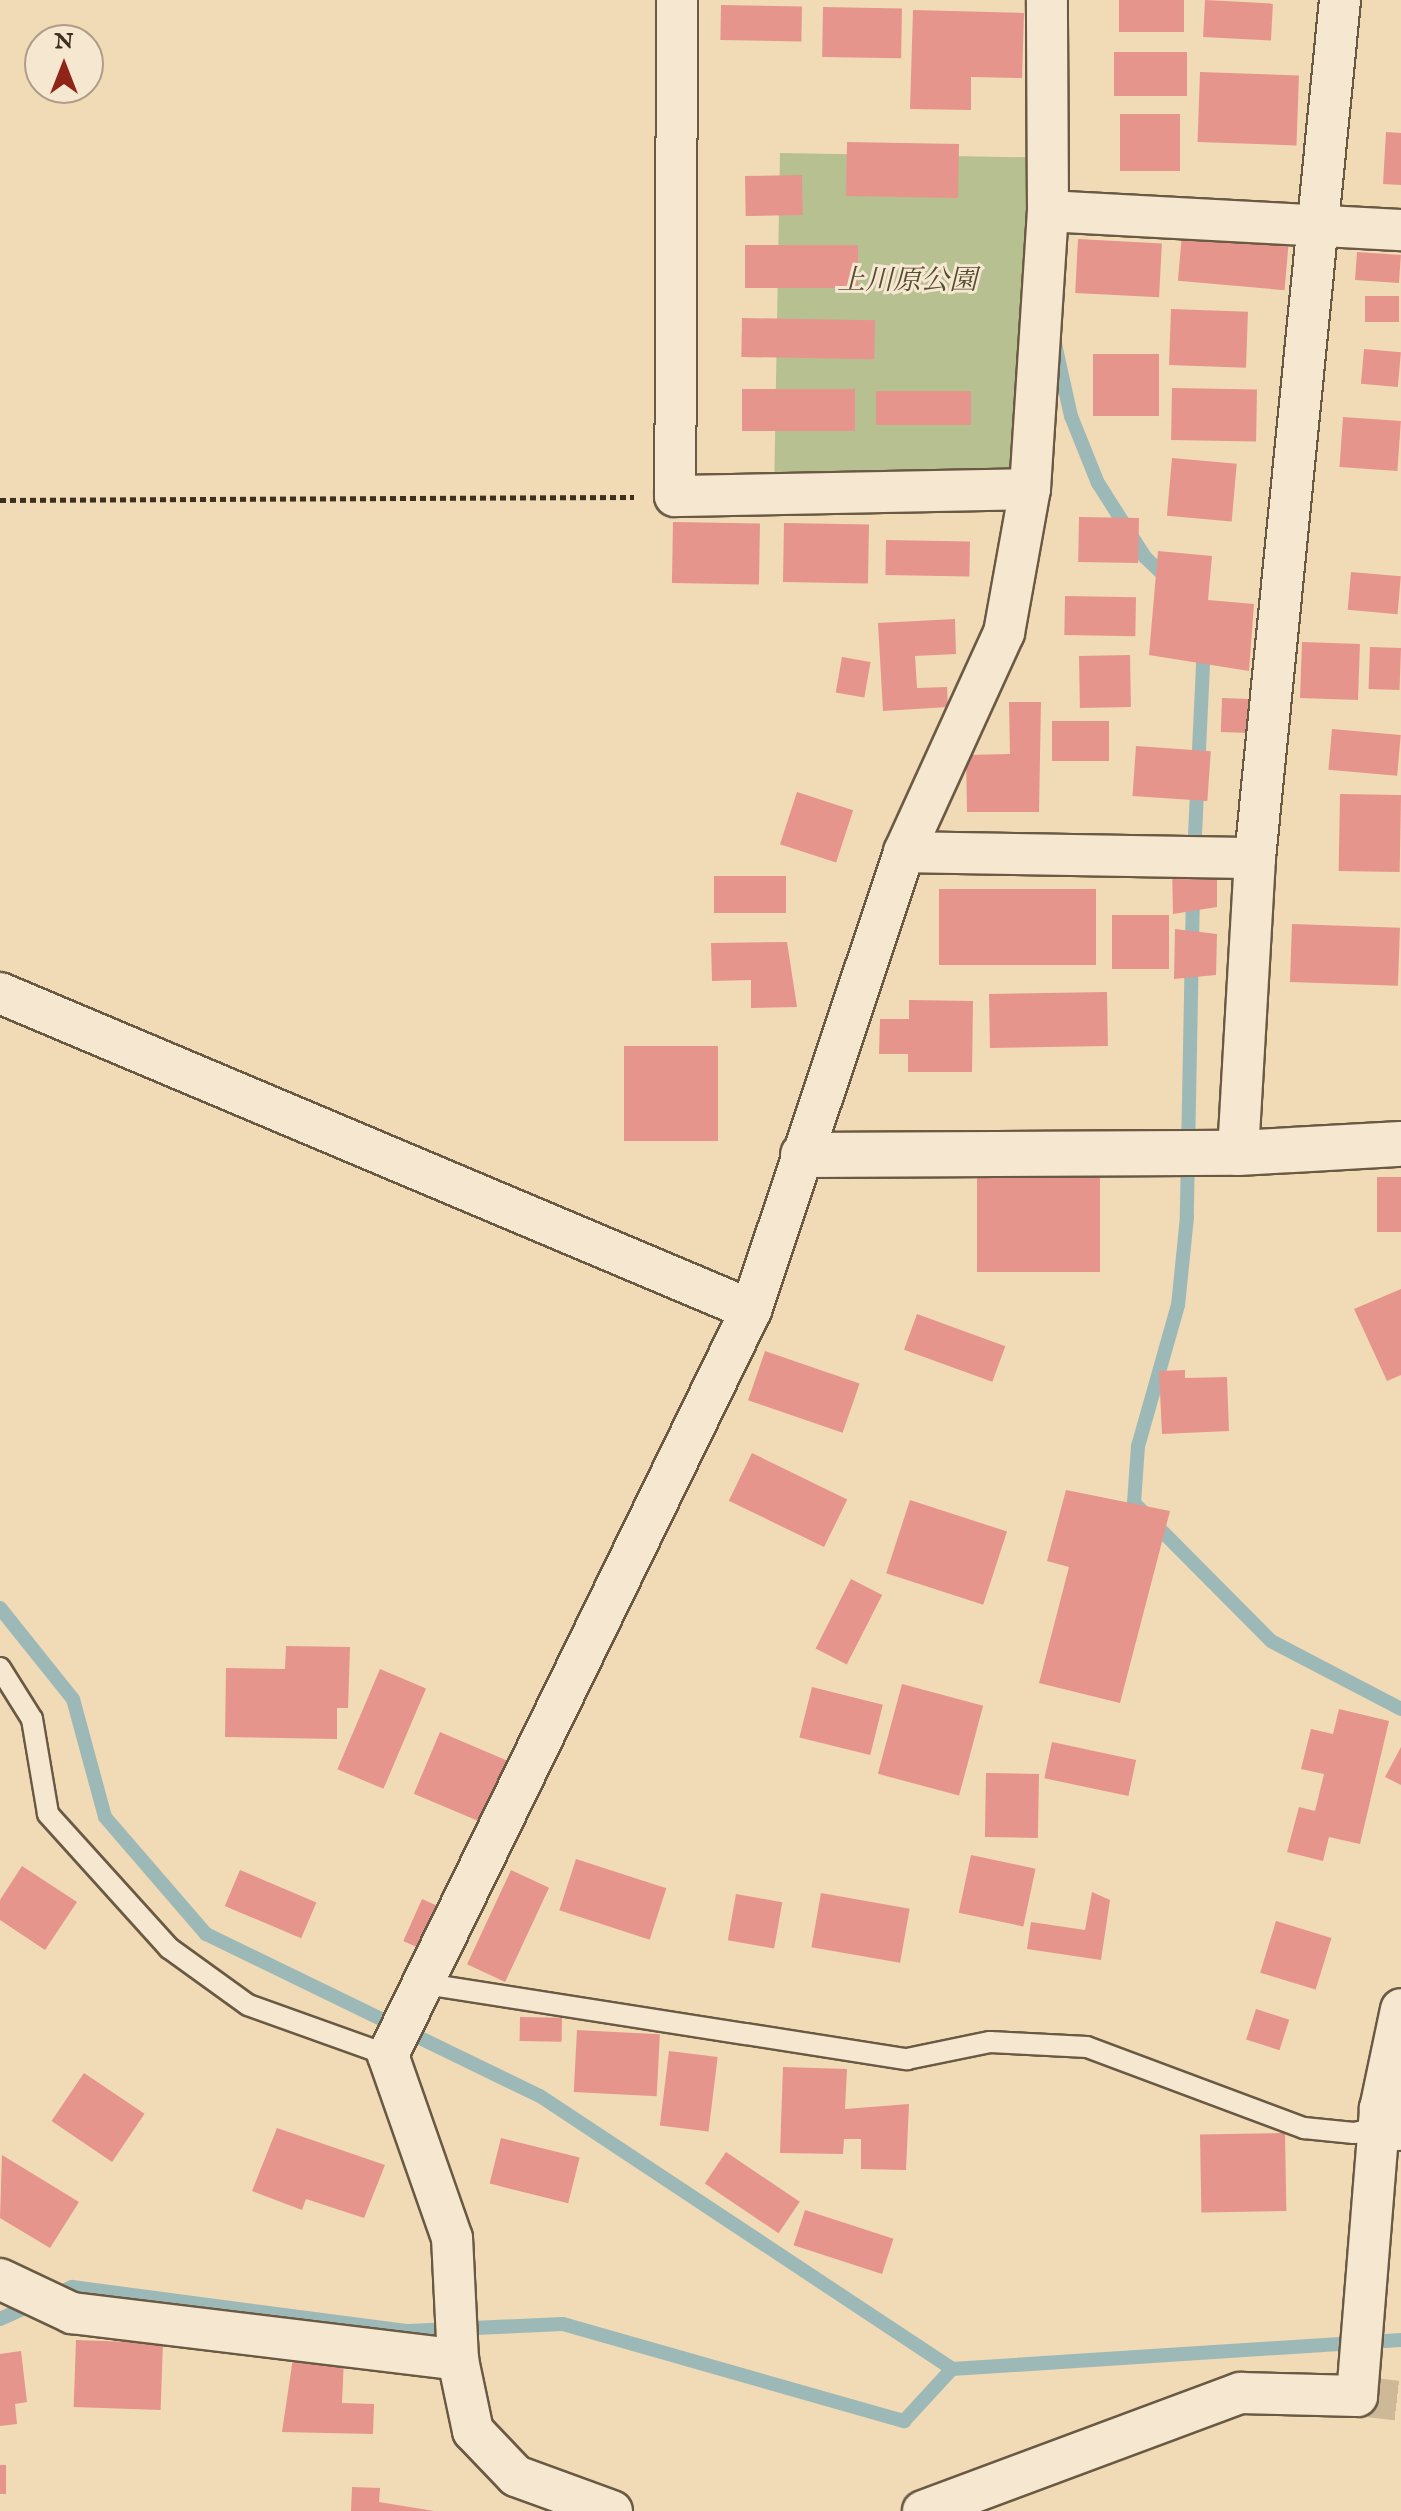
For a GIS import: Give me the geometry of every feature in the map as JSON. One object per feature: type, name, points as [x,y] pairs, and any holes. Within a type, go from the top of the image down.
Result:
[{"type":"street","points":[[677,0],[675,496],[1030,489]]},
{"type":"street","points":[[612,2511],[516,2476],[473,2431],[458,2360],[452,2238],[388,2055],[426,1984],[751,1310],[904,852],[1004,633],[1030,489],[1048,211],[1047,0]]},
{"type":"street","points":[[1238,1153],[1255,858],[1340,0]]},
{"type":"street","points":[[1048,211],[1401,230]]},
{"type":"street","points":[[904,852],[1255,858]]},
{"type":"street","points":[[0,993],[751,1310]]},
{"type":"street","points":[[803,1155],[1238,1153],[1401,1144]]},
{"type":"street","points":[[923,2511],[1241,2393],[1357,2396],[1401,2009]]},
{"type":"street","points":[[0,2279],[72,2313],[458,2360]]},
{"type":"lane","points":[[0,1668],[32,1719],[48,1814],[169,1948],[248,2005],[388,2055]]},
{"type":"lane","points":[[426,1984],[907,2059],[990,2042],[1087,2047],[1304,2128],[1354,2133],[1386,2123]]},
{"type":"path","points":[[0,500],[311,503],[675,496]]},
{"type":"green space","name":"上川原公園","points":[[780,153],[1038,158],[1032,484],[774,480]]},
{"type":"building","points":[[1119,0],[1184,0],[1184,32],[1119,32]]},
{"type":"building","points":[[1205,0],[1273,4],[1271,41],[1203,37]]},
{"type":"building","points":[[721,5],[802,6],[801,41],[720,40]]},
{"type":"building","points":[[823,7],[902,8],[901,58],[822,57]]},
{"type":"building","points":[[913,10],[1024,13],[1022,78],[971,77],[971,110],[910,109]]},
{"type":"building","points":[[1114,52],[1187,52],[1187,96],[1114,96]]},
{"type":"building","points":[[1200,72],[1299,75],[1296,145],[1198,142]]},
{"type":"building","points":[[1120,114],[1180,114],[1180,171],[1120,171]]},
{"type":"building","points":[[1386,132],[1401,133],[1401,185],[1383,184]]},
{"type":"building","points":[[847,142],[959,144],[958,198],[846,196]]},
{"type":"building","points":[[802,175],[803,215],[746,216],[745,176]]},
{"type":"building","points":[[1182,234],[1289,243],[1284,290],[1178,281]]},
{"type":"building","points":[[1078,239],[1162,243],[1159,297],[1075,293]]},
{"type":"building","points":[[745,245],[858,245],[858,288],[745,288]]},
{"type":"building","points":[[1357,252],[1401,255],[1399,283],[1355,280]]},
{"type":"building","points":[[1365,296],[1399,296],[1399,322],[1365,322]]},
{"type":"building","points":[[1171,309],[1248,312],[1246,368],[1169,365]]},
{"type":"building","points":[[742,318],[875,320],[874,359],[741,357]]},
{"type":"building","points":[[1364,349],[1401,352],[1398,387],[1361,384]]},
{"type":"building","points":[[1093,354],[1159,354],[1159,416],[1093,416]]},
{"type":"building","points":[[1172,388],[1257,389],[1256,441],[1171,440]]},
{"type":"building","points":[[742,389],[855,389],[855,431],[742,431]]},
{"type":"building","points":[[876,391],[971,391],[971,425],[876,425]]},
{"type":"building","points":[[1343,417],[1401,421],[1397,471],[1340,467]]},
{"type":"building","points":[[1172,458],[1237,464],[1232,521],[1167,516]]},
{"type":"building","points":[[1079,517],[1139,518],[1138,563],[1078,562]]},
{"type":"building","points":[[673,522],[760,524],[759,585],[672,583]]},
{"type":"building","points":[[784,523],[869,524],[868,583],[783,582]]},
{"type":"building","points":[[886,540],[970,541],[969,576],[885,575]]},
{"type":"building","points":[[1158,551],[1212,556],[1208,600],[1254,604],[1249,671],[1149,655]]},
{"type":"building","points":[[1351,572],[1401,576],[1397,614],[1348,610]]},
{"type":"building","points":[[1065,596],[1136,597],[1135,636],[1064,635]]},
{"type":"building","points":[[955,619],[956,654],[915,656],[917,688],[947,687],[948,707],[883,711],[878,623]]},
{"type":"building","points":[[1302,642],[1360,644],[1358,700],[1300,698]]},
{"type":"building","points":[[1370,647],[1401,648],[1400,690],[1369,689]]},
{"type":"building","points":[[1130,655],[1131,707],[1080,708],[1079,656]]},
{"type":"building","points":[[842,657],[871,662],[864,697],[836,692]]},
{"type":"building","points":[[1222,698],[1257,699],[1256,733],[1221,732]]},
{"type":"building","points":[[1009,702],[1041,702],[1039,812],[967,812],[966,755],[1010,754]]},
{"type":"building","points":[[1052,721],[1109,721],[1109,761],[1052,761]]},
{"type":"building","points":[[1332,729],[1401,735],[1397,776],[1328,770]]},
{"type":"building","points":[[1136,746],[1211,751],[1207,801],[1133,796]]},
{"type":"building","points":[[797,792],[853,810],[836,863],[780,844]]},
{"type":"building","points":[[1340,794],[1401,795],[1400,872],[1339,871]]},
{"type":"building","points":[[1172,866],[1217,872],[1217,907],[1173,914]]},
{"type":"building","points":[[714,876],[786,876],[786,913],[714,913]]},
{"type":"building","points":[[939,889],[1096,889],[1096,965],[939,965]]},
{"type":"building","points":[[1112,915],[1169,915],[1169,969],[1112,969]]},
{"type":"building","points":[[1292,924],[1400,928],[1398,986],[1290,982]]},
{"type":"building","points":[[1175,929],[1217,934],[1216,975],[1174,979]]},
{"type":"building","points":[[787,942],[797,1007],[751,1008],[751,980],[712,981],[711,943]]},
{"type":"building","points":[[1107,992],[1108,1046],[990,1048],[989,994]]},
{"type":"building","points":[[909,1000],[973,1001],[972,1072],[908,1072],[908,1054],[879,1054],[880,1019],[909,1019]]},
{"type":"building","points":[[624,1046],[718,1046],[718,1141],[624,1141]]},
{"type":"building","points":[[977,1175],[1100,1175],[1100,1272],[977,1272]]},
{"type":"building","points":[[1377,1177],[1401,1177],[1401,1232],[1377,1232]]},
{"type":"building","points":[[1401,1289],[1401,1375],[1387,1381],[1354,1309]]},
{"type":"building","points":[[917,1314],[1005,1346],[992,1382],[904,1350]]},
{"type":"building","points":[[765,1351],[860,1384],[843,1433],[748,1400]]},
{"type":"building","points":[[1185,1370],[1185,1378],[1227,1377],[1229,1431],[1162,1434],[1159,1371]]},
{"type":"building","points":[[752,1453],[847,1499],[824,1547],[729,1501]]},
{"type":"building","points":[[1066,1490],[1170,1511],[1120,1703],[1039,1683],[1069,1567],[1047,1561]]},
{"type":"building","points":[[910,1500],[1007,1532],[983,1605],[886,1573]]},
{"type":"building","points":[[851,1579],[882,1595],[847,1664],[816,1648]]},
{"type":"building","points":[[286,1646],[350,1647],[348,1708],[337,1708],[337,1739],[225,1737],[226,1668],[285,1669]]},
{"type":"building","points":[[380,1669],[426,1689],[383,1789],[337,1769]]},
{"type":"building","points":[[902,1684],[983,1706],[959,1796],[878,1774]]},
{"type":"building","points":[[812,1687],[883,1705],[870,1755],[799,1737]]},
{"type":"building","points":[[1339,1709],[1389,1721],[1360,1844],[1329,1837],[1323,1861],[1287,1852],[1299,1807],[1315,1811],[1324,1774],[1301,1769],[1311,1729],[1333,1734]]},
{"type":"building","points":[[440,1732],[508,1761],[482,1823],[414,1794]]},
{"type":"building","points":[[1052,1742],[1136,1760],[1128,1796],[1044,1778]]},
{"type":"building","points":[[1401,1747],[1401,1785],[1385,1777]]},
{"type":"building","points":[[986,1773],[1039,1774],[1038,1838],[985,1837]]},
{"type":"building","points":[[971,1855],[1036,1869],[1023,1926],[959,1913]]},
{"type":"building","points":[[576,1859],[666,1888],[650,1940],[559,1910]]},
{"type":"building","points":[[22,1866],[77,1902],[45,1950],[0,1920],[0,1900]]},
{"type":"building","points":[[240,1870],[316,1902],[301,1938],[225,1906]]},
{"type":"building","points":[[511,1870],[549,1888],[505,1982],[467,1964]]},
{"type":"building","points":[[1092,1892],[1110,1900],[1101,1960],[1027,1949],[1031,1922],[1085,1930]]},
{"type":"building","points":[[821,1893],[910,1909],[900,1963],[811,1947]]},
{"type":"building","points":[[736,1894],[782,1902],[774,1948],[728,1940]]},
{"type":"building","points":[[422,1899],[449,1911],[431,1953],[403,1941]]},
{"type":"building","points":[[1276,1921],[1331,1938],[1316,1990],[1260,1973]]},
{"type":"building","points":[[1256,2009],[1289,2020],[1279,2050],[1246,2039]]},
{"type":"building","points":[[520,2017],[562,2018],[562,2042],[520,2041]]},
{"type":"building","points":[[577,2030],[660,2034],[657,2096],[574,2092]]},
{"type":"building","points":[[669,2051],[718,2057],[708,2131],[660,2125]]},
{"type":"building","points":[[783,2067],[847,2069],[845,2109],[909,2104],[906,2170],[861,2169],[861,2139],[844,2139],[843,2154],[780,2153]]},
{"type":"building","points":[[84,2073],[145,2114],[112,2162],[52,2121]]},
{"type":"building","points":[[277,2128],[385,2165],[364,2218],[306,2199],[302,2210],[252,2191]]},
{"type":"building","points":[[1285,2133],[1286,2211],[1201,2212],[1200,2134]]},
{"type":"building","points":[[501,2138],[580,2158],[568,2203],[490,2184]]},
{"type":"building","points":[[726,2152],[800,2202],[779,2233],[705,2184]]},
{"type":"building","points":[[2,2155],[79,2202],[50,2248],[0,2218]]},
{"type":"building","points":[[805,2210],[893,2239],[882,2274],[794,2245]]},
{"type":"building","points":[[76,2340],[163,2343],[161,2410],[74,2407]]},
{"type":"building","points":[[21,2351],[27,2402],[15,2404],[17,2424],[0,2426],[0,2354]]},
{"type":"building","points":[[293,2358],[344,2359],[342,2403],[374,2404],[373,2434],[282,2432]]},
{"type":"building","points":[[0,2465],[6,2465],[6,2494],[0,2494]]},
{"type":"building","points":[[352,2487],[380,2488],[379,2502],[434,2511],[351,2511]]},
{"type":"waterway","points":[[1055,344],[1071,416],[1098,483],[1145,557],[1169,580]]},
{"type":"waterway","points":[[1194,856],[1204,645]]},
{"type":"waterway","points":[[1193,892],[1187,1217],[1178,1305],[1138,1446],[1134,1503],[1271,1641],[1401,1709]]},
{"type":"waterway","points":[[0,1608],[73,1699],[105,1817],[206,1934],[540,2096],[952,2369],[1401,2340]]},
{"type":"waterway","points":[[0,2319],[72,2287],[408,2331],[563,2324],[904,2421],[952,2369]]},
{"type":"tunnel","points":[[1357,2396],[1401,2401]]}]
